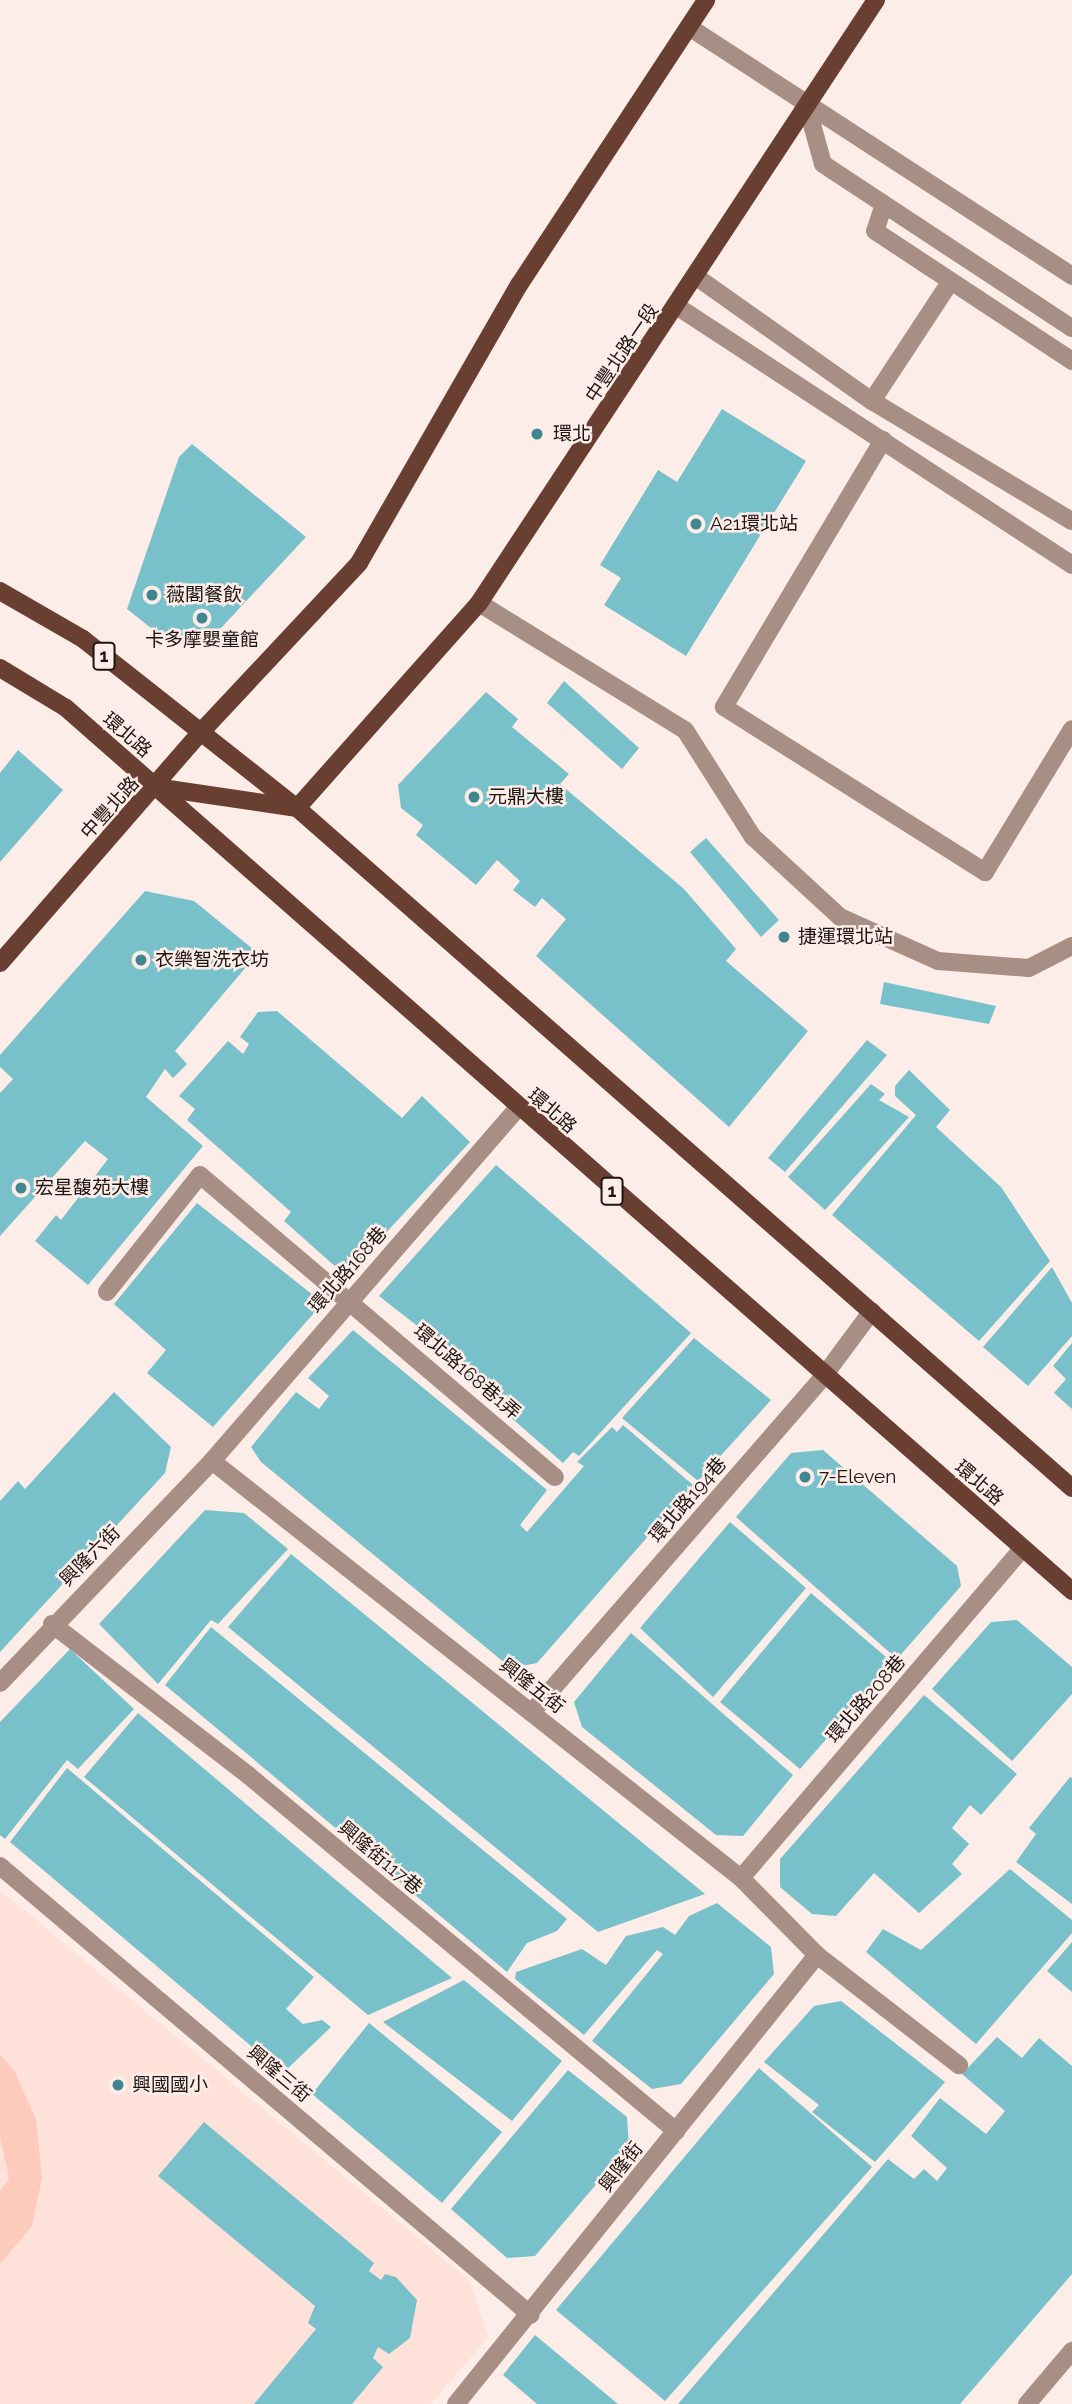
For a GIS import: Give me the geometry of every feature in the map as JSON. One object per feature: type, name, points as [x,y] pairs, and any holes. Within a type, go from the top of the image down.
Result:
[{"type":"main road","points":[[155,787],[201,732],[359,563],[519,285],[706,0]]},
{"type":"main road","name":"中豐北路一段","points":[[297,808],[479,603],[698,278],[877,0]]},
{"type":"main road","name":"1","points":[[0,591],[83,639],[297,808],[1072,1488]]},
{"type":"main road","name":"環北路","points":[[0,668],[66,708],[823,1377],[1072,1591]]},
{"type":"main road","name":"中豐北路","points":[[0,963],[155,787],[297,808]]},
{"type":"street","points":[[689,27],[808,110],[1072,276]]},
{"type":"street","points":[[808,110],[823,164],[883,207],[1072,328]]},
{"type":"street","points":[[883,207],[875,231],[949,284],[1072,361]]},
{"type":"street","points":[[698,278],[872,401],[1072,521]]},
{"type":"street","points":[[872,401],[949,284]]},
{"type":"street","points":[[678,307],[1072,565]]},
{"type":"street","points":[[883,440],[724,707],[985,872],[1072,729]]},
{"type":"street","points":[[479,603],[685,730],[753,837],[840,917],[938,961],[1029,968],[1072,946]]},
{"type":"street","name":"環北路168巷","points":[[212,1461],[517,1108]]},
{"type":"street","name":"環北路168巷1弄","points":[[107,1292],[200,1175],[351,1299],[555,1477]]},
{"type":"street","name":"環北路194巷","points":[[532,1712],[823,1377],[872,1311]]},
{"type":"street","name":"興隆六街","points":[[0,1683],[52,1624],[212,1461]]},
{"type":"street","name":"興隆五街","points":[[212,1461],[741,1878],[817,1955],[959,2065]]},
{"type":"street","name":"環北路208巷","points":[[741,1878],[1023,1548]]},
{"type":"street","name":"興隆街117巷","points":[[52,1624],[248,1775],[676,2131]]},
{"type":"street","name":"興隆三街","points":[[0,1866],[531,2315]]},
{"type":"street","name":"興隆街","points":[[456,2404],[531,2315],[817,1955]]},
{"type":"street","points":[[1027,2404],[1072,2351]]},
{"type":"shaded area","name":"興國國小","points":[[0,1890],[470,2281],[488,2337],[431,2404],[0,2404]]},
{"type":"shaded area","points":[[0,2055],[14,2070],[36,2119],[42,2178],[32,2226],[0,2264],[0,2191],[9,2179],[0,2136]]},
{"type":"building","name":"A21環北站","points":[[722,409],[806,461],[686,656],[604,605],[621,578],[600,565],[658,470],[677,482]]},
{"type":"building","points":[[192,444],[306,537],[206,644],[170,643],[127,609],[179,457]]},
{"type":"building","points":[[564,681],[639,748],[622,769],[547,703]]},
{"type":"building","points":[[486,692],[518,719],[512,727],[569,774],[560,784],[684,889],[736,949],[726,961],[808,1031],[729,1127],[536,956],[566,919],[542,898],[535,907],[513,890],[520,881],[497,860],[476,885],[416,835],[423,825],[401,808],[398,785]]},
{"type":"building","points":[[18,750],[63,790],[0,862],[0,773]]},
{"type":"building","points":[[706,838],[779,920],[761,937],[690,852]]},
{"type":"building","points":[[145,891],[194,901],[258,953],[175,1051],[187,1064],[173,1078],[165,1069],[146,1097],[203,1146],[88,1285],[35,1241],[56,1215],[61,1220],[108,1159],[85,1141],[0,1236],[0,1093],[13,1079],[0,1067],[0,1055]]},
{"type":"building","points":[[884,982],[996,1006],[989,1024],[880,1004]]},
{"type":"building","points":[[277,1011],[402,1118],[422,1096],[470,1142],[346,1276],[284,1221],[291,1212],[187,1120],[195,1109],[179,1096],[228,1041],[243,1054],[249,1044],[240,1037],[258,1012]]},
{"type":"building","points":[[867,1040],[887,1055],[785,1172],[768,1158]]},
{"type":"building","points":[[909,1070],[950,1110],[936,1127],[1001,1187],[1050,1261],[979,1341],[832,1215],[916,1115],[895,1096],[895,1086]]},
{"type":"building","points":[[871,1084],[885,1094],[879,1100],[909,1117],[825,1210],[788,1177]]},
{"type":"building","points":[[496,1165],[691,1333],[579,1456],[573,1452],[563,1463],[445,1360],[452,1353],[379,1296]]},
{"type":"building","points":[[197,1203],[323,1303],[213,1427],[147,1373],[166,1350],[114,1304]]},
{"type":"building","points":[[1052,1267],[1072,1303],[1072,1336],[1028,1386],[983,1347]]},
{"type":"building","points":[[353,1330],[547,1490],[520,1525],[527,1532],[584,1466],[577,1462],[612,1427],[617,1432],[623,1425],[693,1485],[537,1663],[511,1668],[261,1462],[251,1447],[296,1392],[319,1409],[329,1396],[308,1378]]},
{"type":"building","points":[[694,1338],[771,1400],[698,1481],[622,1418]]},
{"type":"building","points":[[1072,1343],[1072,1409],[1054,1393],[1066,1379],[1053,1366]]},
{"type":"building","points":[[114,1392],[171,1447],[165,1473],[0,1652],[0,1501],[18,1481],[25,1489]]},
{"type":"building","points":[[823,1450],[957,1566],[961,1586],[897,1659],[736,1517],[791,1453]]},
{"type":"building","points":[[205,1510],[244,1513],[288,1549],[218,1624],[211,1620],[158,1684],[99,1624]]},
{"type":"building","points":[[730,1522],[806,1588],[713,1697],[640,1628]]},
{"type":"building","points":[[291,1554],[705,1894],[598,1932],[228,1627]]},
{"type":"building","points":[[811,1593],[893,1663],[800,1769],[720,1702]]},
{"type":"building","points":[[1017,1620],[1072,1667],[1072,1694],[1012,1761],[932,1689],[991,1622]]},
{"type":"building","points":[[211,1627],[567,1919],[557,1931],[527,1943],[507,1972],[165,1685]]},
{"type":"building","points":[[631,1633],[793,1775],[743,1836],[716,1835],[582,1727],[574,1702]]},
{"type":"building","points":[[70,1649],[134,1709],[78,1769],[67,1760],[5,1839],[0,1835],[0,1722]]},
{"type":"building","points":[[924,1695],[1017,1774],[981,1815],[970,1805],[952,1828],[969,1844],[952,1864],[962,1874],[919,1913],[874,1873],[836,1916],[812,1914],[780,1887],[780,1859]]},
{"type":"building","points":[[138,1713],[452,1978],[368,2015],[84,1777]]},
{"type":"building","points":[[67,1768],[314,1977],[286,2009],[303,2024],[322,2020],[331,2027],[283,2073],[10,1842]]},
{"type":"building","points":[[1070,1777],[1072,1904],[1016,1862],[1036,1834],[1029,1828]]},
{"type":"building","points":[[1010,1869],[1072,1920],[1072,1933],[976,2044],[866,1952],[883,1929],[921,1950]]},
{"type":"building","points":[[717,1903],[771,1947],[774,1974],[681,2084],[652,2089],[592,2041],[663,1954],[657,1950],[584,2035],[515,1979],[516,1972],[582,1949],[606,1965],[626,1936],[663,1927],[675,1935],[689,1916]]},
{"type":"building","points":[[1072,1942],[1072,1992],[1047,1971]]},
{"type":"building","points":[[464,1980],[562,2061],[512,2121],[383,2022]]},
{"type":"building","points":[[841,2001],[945,2082],[875,2162],[812,2112],[819,2105],[764,2062],[814,2006]]},
{"type":"building","points":[[369,2023],[502,2132],[442,2203],[312,2094]]},
{"type":"building","points":[[997,2037],[1022,2058],[1039,2038],[1072,2066],[1072,2274],[960,2404],[678,2404],[888,2159],[914,2179],[924,2169],[937,2181],[947,2168],[911,2136],[940,2098],[986,2134],[1005,2111],[962,2074]]},
{"type":"building","points":[[759,2068],[872,2167],[665,2401],[556,2310]]},
{"type":"building","points":[[568,2070],[627,2117],[629,2146],[535,2256],[507,2258],[451,2209]]},
{"type":"building","points":[[204,2122],[374,2263],[369,2271],[381,2280],[385,2274],[396,2277],[417,2300],[410,2338],[389,2354],[378,2347],[373,2358],[383,2367],[352,2404],[254,2404],[316,2329],[308,2323],[315,2306],[158,2176]]},
{"type":"building","points":[[535,2335],[618,2404],[537,2404],[503,2375]]},
{"type":"place","name":"環北","points":[[537,434]]},
{"type":"place","name":"A21環北站","points":[[696,524]]},
{"type":"place","name":"薇閣餐飲","points":[[152,595]]},
{"type":"place","name":"卡多摩嬰童館","points":[[202,618]]},
{"type":"place","name":"元鼎大樓","points":[[474,797]]},
{"type":"place","name":"捷運環北站","points":[[784,937]]},
{"type":"place","name":"衣樂智洗衣坊","points":[[141,960]]},
{"type":"place","name":"宏星馥苑大樓","points":[[21,1188]]},
{"type":"place","name":"7-Eleven","points":[[805,1477]]},
{"type":"place","name":"興國國小","points":[[118,2085]]}]
